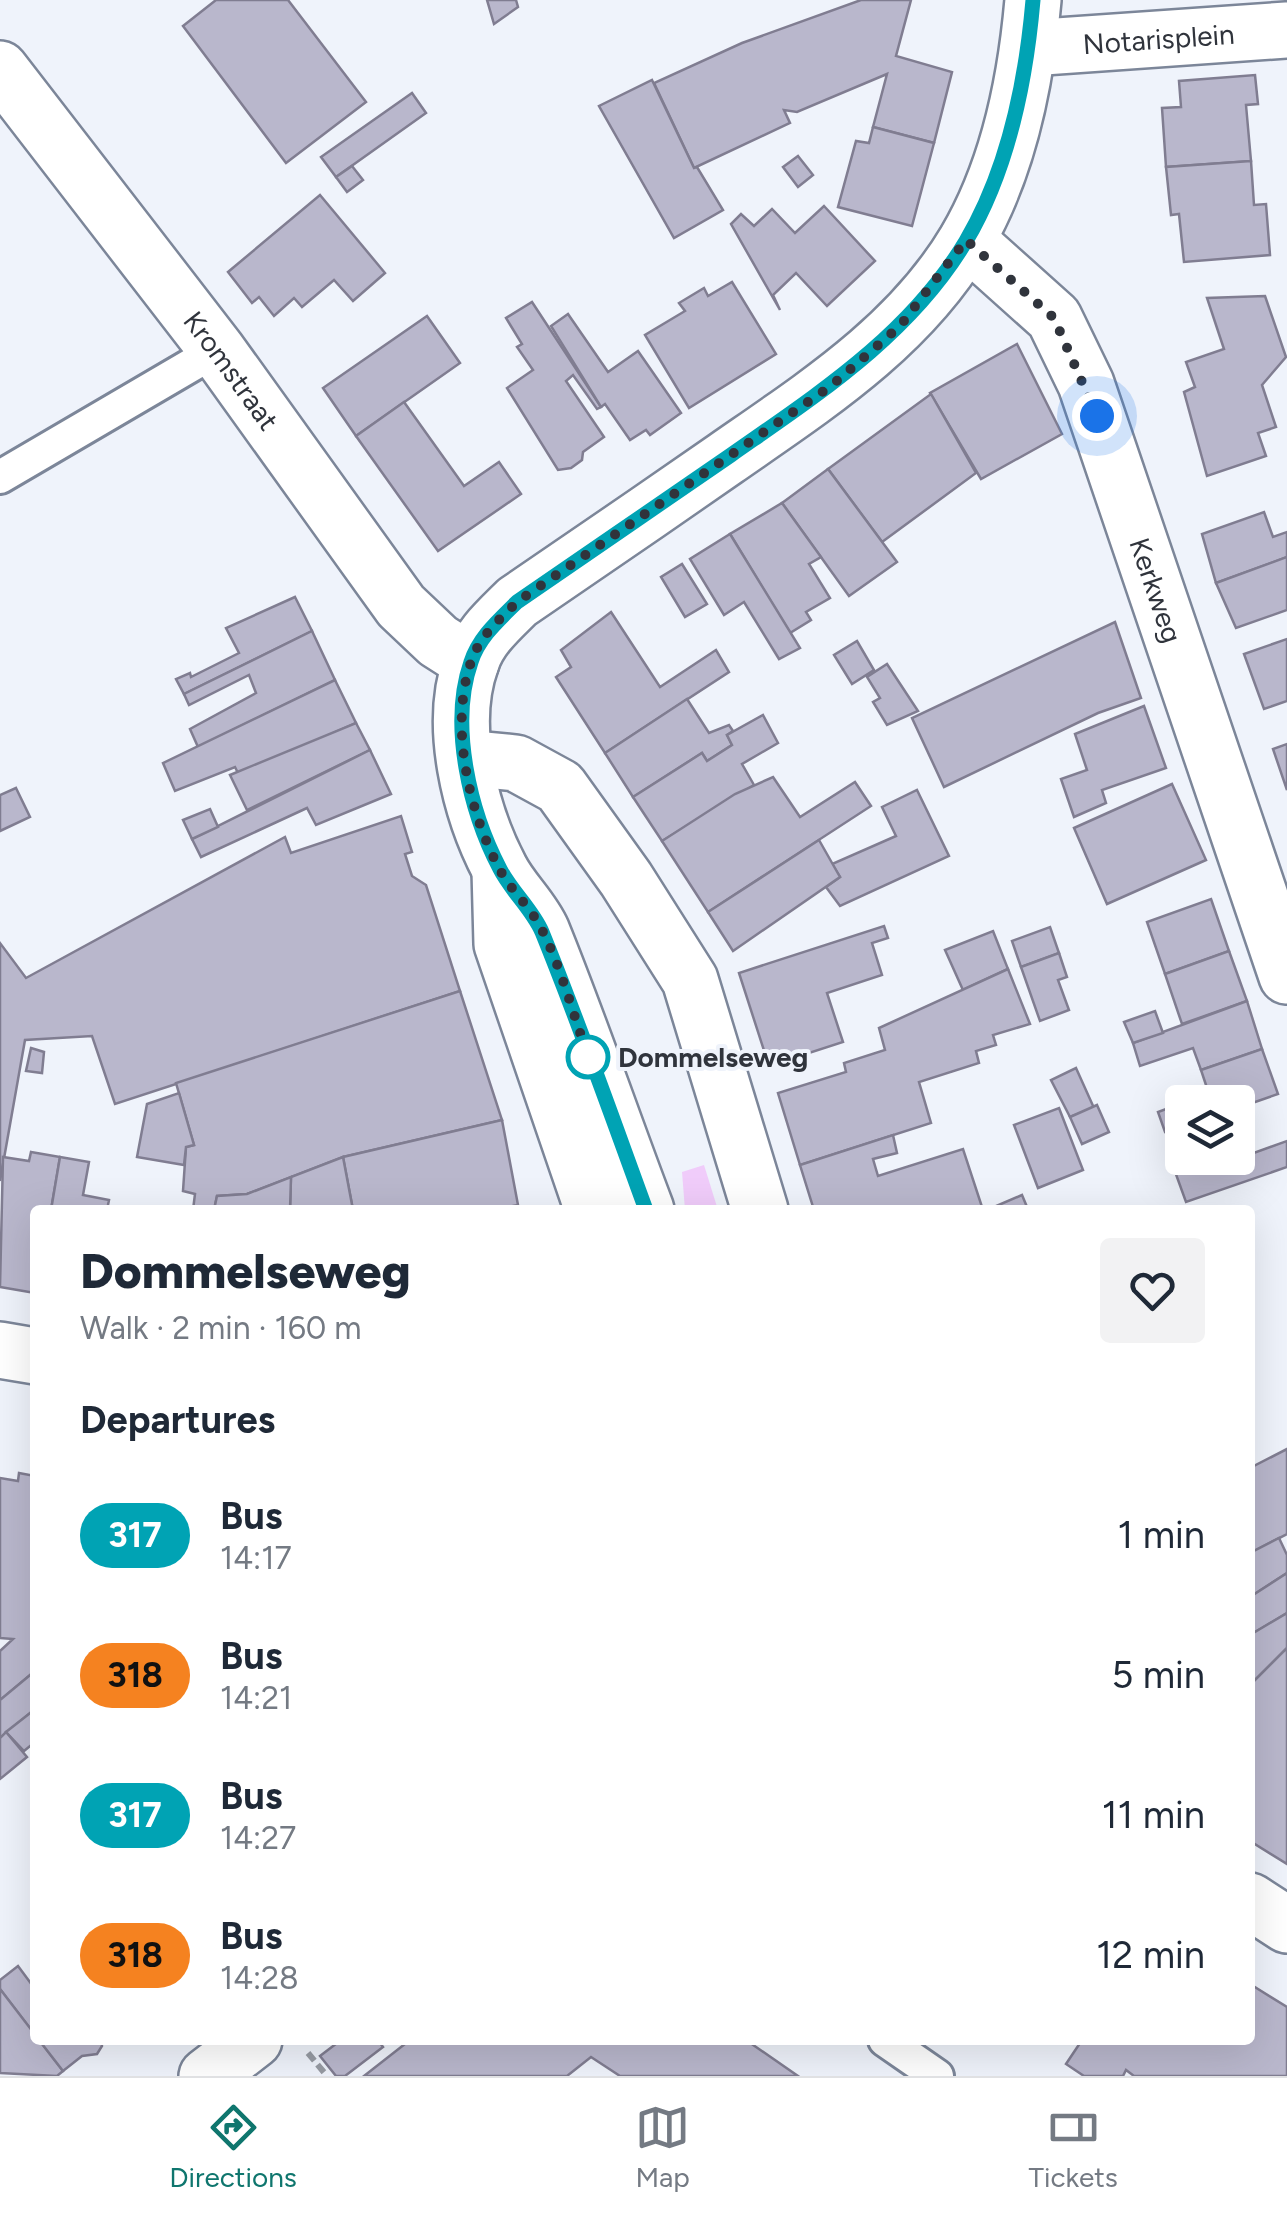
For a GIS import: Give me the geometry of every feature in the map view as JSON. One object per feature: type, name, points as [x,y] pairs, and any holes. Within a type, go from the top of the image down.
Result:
[{"type":"street","name":"Notarisplein","points":[[1031,24],[1287,30]]},
{"type":"street","points":[[644,1205],[540,927],[500,870],[478,816],[465,758],[464,704],[470,662],[488,630],[517,602],[831,386],[900,326],[966,240],[997,174],[1031,24]]},
{"type":"street","name":"Kromstraat","points":[[0,69],[217,350],[401,606],[438,641],[470,662]]},
{"type":"street","name":"Kerkweg","points":[[966,240],[1054,318],[1086,384],[1287,976]]},
{"type":"street","points":[[465,758],[516,763],[560,788],[626,879],[690,980],[758,1205]]},
{"type":"street","points":[[500,870],[502,944],[592,1205]]},
{"type":"street","points":[[0,1350],[30,1355]]},
{"type":"street","points":[[1255,1904],[1287,1925]]},
{"type":"street","points":[[207,2076],[247,2045]]},
{"type":"lane","points":[[0,478],[217,350]]},
{"type":"lane","points":[[892,2045],[936,2076]]},
{"type":"path","points":[[301,2045],[326,2076]]},
{"type":"shaded area","points":[[704,1165],[716,1205],[685,1205],[682,1172]]},
{"type":"building","points":[[216,0],[288,0],[366,102],[286,163],[183,26]]},
{"type":"building","points":[[487,0],[516,0],[518,7],[494,24]]},
{"type":"building","points":[[861,0],[911,0],[896,56],[952,72],[934,143],[873,127],[887,74],[797,112],[784,110],[790,123],[694,168],[654,83],[742,43]]},
{"type":"building","points":[[1255,75],[1258,104],[1246,105],[1251,161],[1166,167],[1162,108],[1181,107],[1179,81]]},
{"type":"building","points":[[652,80],[694,168],[697,167],[723,210],[674,238],[599,106]]},
{"type":"building","points":[[412,93],[426,113],[336,177],[321,157]]},
{"type":"building","points":[[873,127],[934,143],[912,226],[838,207],[856,141],[869,143]]},
{"type":"building","points":[[798,156],[813,175],[798,187],[783,167]]},
{"type":"building","points":[[1251,161],[1254,205],[1266,204],[1270,255],[1184,262],[1179,214],[1171,215],[1166,167]]},
{"type":"building","points":[[352,166],[363,180],[347,192],[336,177]]},
{"type":"building","points":[[320,195],[385,273],[353,301],[334,280],[302,307],[294,298],[274,316],[259,297],[252,303],[228,272]]},
{"type":"building","points":[[824,206],[875,261],[827,306],[796,273],[773,295],[780,310],[731,224],[741,214],[754,226],[772,209],[795,233]]},
{"type":"building","points":[[732,282],[776,354],[689,408],[645,335],[685,311],[679,303],[704,288],[708,296]]},
{"type":"building","points":[[1265,296],[1286,357],[1262,385],[1276,427],[1258,433],[1266,456],[1207,476],[1184,392],[1195,387],[1186,362],[1224,349],[1207,298]]},
{"type":"building","points":[[532,302],[601,407],[597,409],[573,375],[566,381],[604,437],[583,452],[582,460],[571,468],[558,470],[507,388],[533,370],[517,347],[522,344],[506,318]]},
{"type":"building","points":[[568,314],[608,372],[638,351],[681,413],[650,435],[646,430],[630,440],[605,404],[601,407],[551,326]]},
{"type":"building","points":[[427,316],[460,363],[356,436],[323,388]]},
{"type":"building","points":[[1017,344],[1062,434],[981,479],[930,393]]},
{"type":"building","points":[[931,394],[976,473],[882,542],[828,469]]},
{"type":"building","points":[[404,402],[464,486],[499,462],[521,494],[438,551],[356,436]]},
{"type":"building","points":[[828,469],[897,562],[849,596],[782,503]]},
{"type":"building","points":[[782,503],[821,557],[809,564],[830,598],[806,612],[811,620],[790,633],[730,534]]},
{"type":"building","points":[[1264,512],[1273,537],[1287,532],[1287,557],[1216,583],[1202,534]]},
{"type":"building","points":[[730,534],[800,648],[779,659],[744,602],[724,615],[690,559]]},
{"type":"building","points":[[1287,557],[1287,610],[1236,628],[1216,583]]},
{"type":"building","points":[[682,564],[707,604],[685,617],[661,577]]},
{"type":"building","points":[[295,597],[312,631],[184,694],[176,679],[190,673],[191,677],[239,653],[226,628]]},
{"type":"building","points":[[611,612],[660,687],[716,650],[729,672],[605,753],[556,677],[571,667],[561,650]]},
{"type":"building","points":[[1115,622],[1141,698],[1098,713],[944,787],[912,718]]},
{"type":"building","points":[[312,631],[335,680],[198,747],[190,729],[256,693],[249,675],[189,705],[184,694]]},
{"type":"building","points":[[1287,639],[1287,701],[1264,709],[1244,654]]},
{"type":"building","points":[[857,641],[874,670],[852,684],[834,655]]},
{"type":"building","points":[[887,664],[918,711],[887,725],[873,702],[880,698],[867,677]]},
{"type":"building","points":[[335,680],[356,723],[239,775],[235,767],[175,791],[163,763]]},
{"type":"building","points":[[687,699],[709,733],[729,725],[733,731],[727,735],[732,745],[707,761],[702,753],[633,797],[605,753]]},
{"type":"building","points":[[1144,706],[1166,768],[1102,790],[1106,803],[1074,817],[1061,779],[1087,770],[1075,734]]},
{"type":"building","points":[[763,715],[778,743],[742,764],[754,785],[662,841],[633,797],[702,753],[707,761],[732,745],[727,735]]},
{"type":"building","points":[[356,723],[370,750],[247,810],[230,775]]},
{"type":"building","points":[[1287,744],[1287,790],[1273,749]]},
{"type":"building","points":[[370,750],[391,794],[316,825],[307,808],[201,857],[192,839]]},
{"type":"building","points":[[773,777],[800,817],[855,782],[871,806],[708,912],[662,841],[735,794]]},
{"type":"building","points":[[1172,784],[1206,860],[1107,904],[1074,828]]},
{"type":"building","points":[[16,788],[30,817],[0,831],[0,795]]},
{"type":"building","points":[[917,790],[949,856],[840,906],[826,887],[840,877],[832,864],[896,836],[882,807]]},
{"type":"building","points":[[210,809],[218,827],[192,839],[183,820]]},
{"type":"building","points":[[401,816],[412,852],[405,854],[412,876],[426,885],[460,991],[115,1104],[92,1036],[25,1040],[0,1181],[0,943],[26,978],[285,837],[291,853]]},
{"type":"building","points":[[819,840],[840,877],[733,951],[708,912]]},
{"type":"building","points":[[1211,899],[1229,951],[1165,974],[1147,922]]},
{"type":"building","points":[[884,926],[888,938],[872,943],[882,975],[827,993],[843,1042],[769,1066],[739,973]]},
{"type":"building","points":[[1050,927],[1059,953],[1021,967],[1012,941]]},
{"type":"building","points":[[993,931],[1008,969],[963,990],[945,950]]},
{"type":"building","points":[[1229,951],[1247,1001],[1182,1024],[1165,974]]},
{"type":"building","points":[[1059,953],[1067,977],[1058,980],[1069,1010],[1040,1021],[1021,967]]},
{"type":"building","points":[[1008,969],[1030,1024],[993,1035],[996,1045],[976,1051],[979,1063],[919,1082],[931,1123],[800,1165],[778,1093],[846,1072],[844,1063],[885,1050],[879,1028]]},
{"type":"building","points":[[460,991],[502,1120],[343,1157],[247,1194],[217,1196],[215,1205],[194,1205],[195,1194],[183,1191],[186,1147],[194,1145],[176,1083]]},
{"type":"building","points":[[1247,1001],[1262,1049],[1201,1070],[1193,1048],[1140,1066],[1133,1043]]},
{"type":"building","points":[[1155,1011],[1163,1033],[1133,1043],[1124,1022]]},
{"type":"building","points":[[31,1048],[44,1052],[42,1073],[26,1071]]},
{"type":"building","points":[[1262,1049],[1278,1094],[1255,1102],[1255,1085],[1206,1085],[1201,1070]]},
{"type":"building","points":[[1076,1068],[1094,1108],[1070,1117],[1051,1080]]},
{"type":"building","points":[[179,1093],[194,1145],[186,1147],[184,1165],[137,1157],[147,1104]]},
{"type":"building","points":[[1097,1105],[1109,1132],[1082,1144],[1070,1117]]},
{"type":"building","points":[[1059,1108],[1083,1170],[1038,1188],[1014,1125]]},
{"type":"building","points":[[1165,1109],[1165,1132],[1158,1112]]},
{"type":"building","points":[[502,1120],[518,1205],[352,1205],[343,1157]]},
{"type":"building","points":[[893,1135],[897,1153],[873,1159],[878,1176],[963,1149],[981,1205],[812,1205],[800,1165]]},
{"type":"building","points":[[1287,1141],[1287,1167],[1186,1202],[1176,1175],[1255,1175],[1255,1153]]},
{"type":"building","points":[[31,1152],[60,1157],[52,1205],[30,1205],[30,1292],[0,1287],[3,1157],[29,1161]]},
{"type":"building","points":[[60,1157],[89,1162],[83,1195],[109,1200],[108,1205],[52,1205]]},
{"type":"building","points":[[343,1157],[352,1205],[290,1205],[291,1177]]},
{"type":"building","points":[[291,1177],[290,1205],[215,1205],[217,1196],[247,1194]]},
{"type":"building","points":[[1022,1195],[1026,1205],[999,1205]]},
{"type":"building","points":[[1287,1449],[1287,1534],[1255,1550],[1255,1465]]},
{"type":"building","points":[[19,1473],[30,1475],[30,1675],[0,1700],[0,1651],[13,1639],[0,1638],[0,1478],[18,1481]]},
{"type":"building","points":[[1279,1538],[1287,1555],[1287,1573],[1255,1594],[1255,1550]]},
{"type":"building","points":[[1287,1573],[1287,1613],[1255,1632],[1255,1594]]},
{"type":"building","points":[[1287,1613],[1287,1648],[1255,1680],[1255,1632]]},
{"type":"building","points":[[1287,1648],[1287,1864],[1255,1844],[1255,1680]]},
{"type":"building","points":[[30,1675],[30,1713],[0,1738],[0,1700]]},
{"type":"building","points":[[30,1713],[30,1746],[24,1751],[6,1732]]},
{"type":"building","points":[[6,1732],[27,1757],[0,1779],[0,1738]]},
{"type":"building","points":[[18,1966],[30,1982],[30,2028],[0,1989],[0,1980]]},
{"type":"building","points":[[1255,1987],[1287,2007],[1287,2076],[1134,2076],[1126,2070],[1123,2076],[1084,2076],[1066,2064],[1079,2045],[1255,2045]]},
{"type":"building","points":[[0,1989],[30,2028],[30,2045],[43,2045],[63,2071],[57,2076],[0,2073]]},
{"type":"building","points":[[43,2045],[102,2045],[97,2054],[82,2056],[63,2071]]},
{"type":"building","points":[[334,2045],[383,2047],[345,2076],[336,2076],[320,2056]]},
{"type":"building","points":[[404,2045],[753,2045],[798,2076],[620,2076],[591,2057],[567,2076],[364,2076]]},
{"type":"bus line","name":"317","points":[[644,1205],[540,927],[500,870],[478,816],[465,758],[464,704],[470,662],[488,630],[517,602],[831,386],[900,326],[966,240],[997,174],[1029,48],[1033,0]]},
{"type":"place","name":"Dommelseweg","points":[[588,1057]]},
{"type":"route","points":[[588,1057],[590,1062],[540,927],[500,870],[478,816],[465,758],[464,704],[470,662],[488,630],[517,602],[831,386],[900,326],[966,240],[1054,318],[1097,416]]}]
